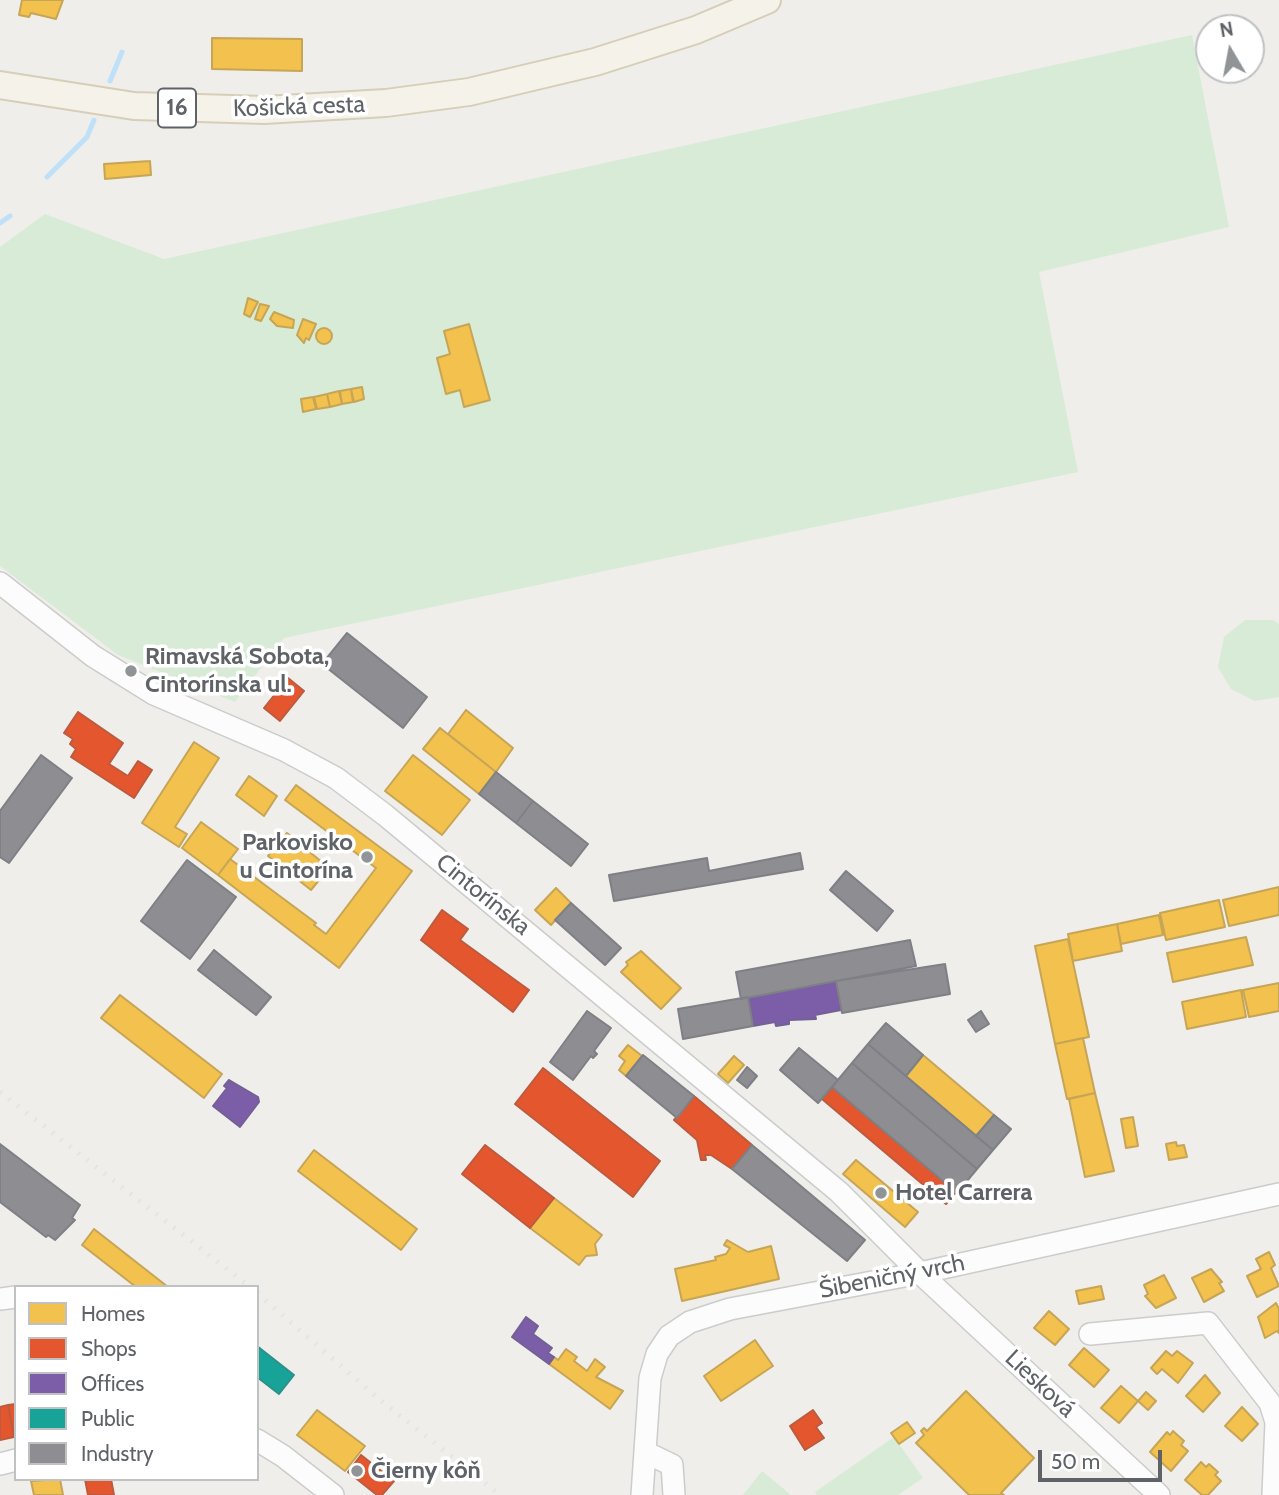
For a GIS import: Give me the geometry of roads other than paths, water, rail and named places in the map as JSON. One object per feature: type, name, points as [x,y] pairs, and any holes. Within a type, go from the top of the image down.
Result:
[{"type":"main road","name":"Košická cesta","points":[[6,88],[117,105],[219,110],[304,109],[434,98],[595,62],[696,30],[767,0]]},
{"type":"street","name":"Cintorínska","points":[[0,583],[93,656],[143,687],[284,750],[335,778],[385,815],[839,1192],[920,1273]]},
{"type":"street","name":"Šibeničný vrch","points":[[642,1495],[650,1378],[657,1354],[669,1336],[690,1322],[730,1309],[920,1273],[1279,1194]]},
{"type":"street","name":"Liesková","points":[[920,1273],[1159,1495]]},
{"type":"street","points":[[1090,1334],[1208,1323],[1270,1403],[1276,1422],[1273,1495]]},
{"type":"street","points":[[259,1441],[284,1456],[333,1495]]},
{"type":"street","points":[[645,1452],[672,1465],[674,1495]]},
{"type":"waterway","points":[[110,81],[122,52]]},
{"type":"waterway","points":[[47,177],[87,137],[94,120]]},
{"type":"waterway","points":[[0,223],[10,216]]},
{"type":"railway","points":[[0,1092],[247,1285]]},
{"type":"railway","points":[[259,1295],[379,1399],[500,1495]]},
{"type":"place","name":"Rimavská Sobota, Cintorínska ul.","points":[[131,671]]},
{"type":"place","name":"Parkovisko u Cintorína","points":[[367,857]]},
{"type":"place","name":"Hotel Carrera","points":[[881,1193]]},
{"type":"place","name":"Čierny kôň","points":[[357,1471]]}]
